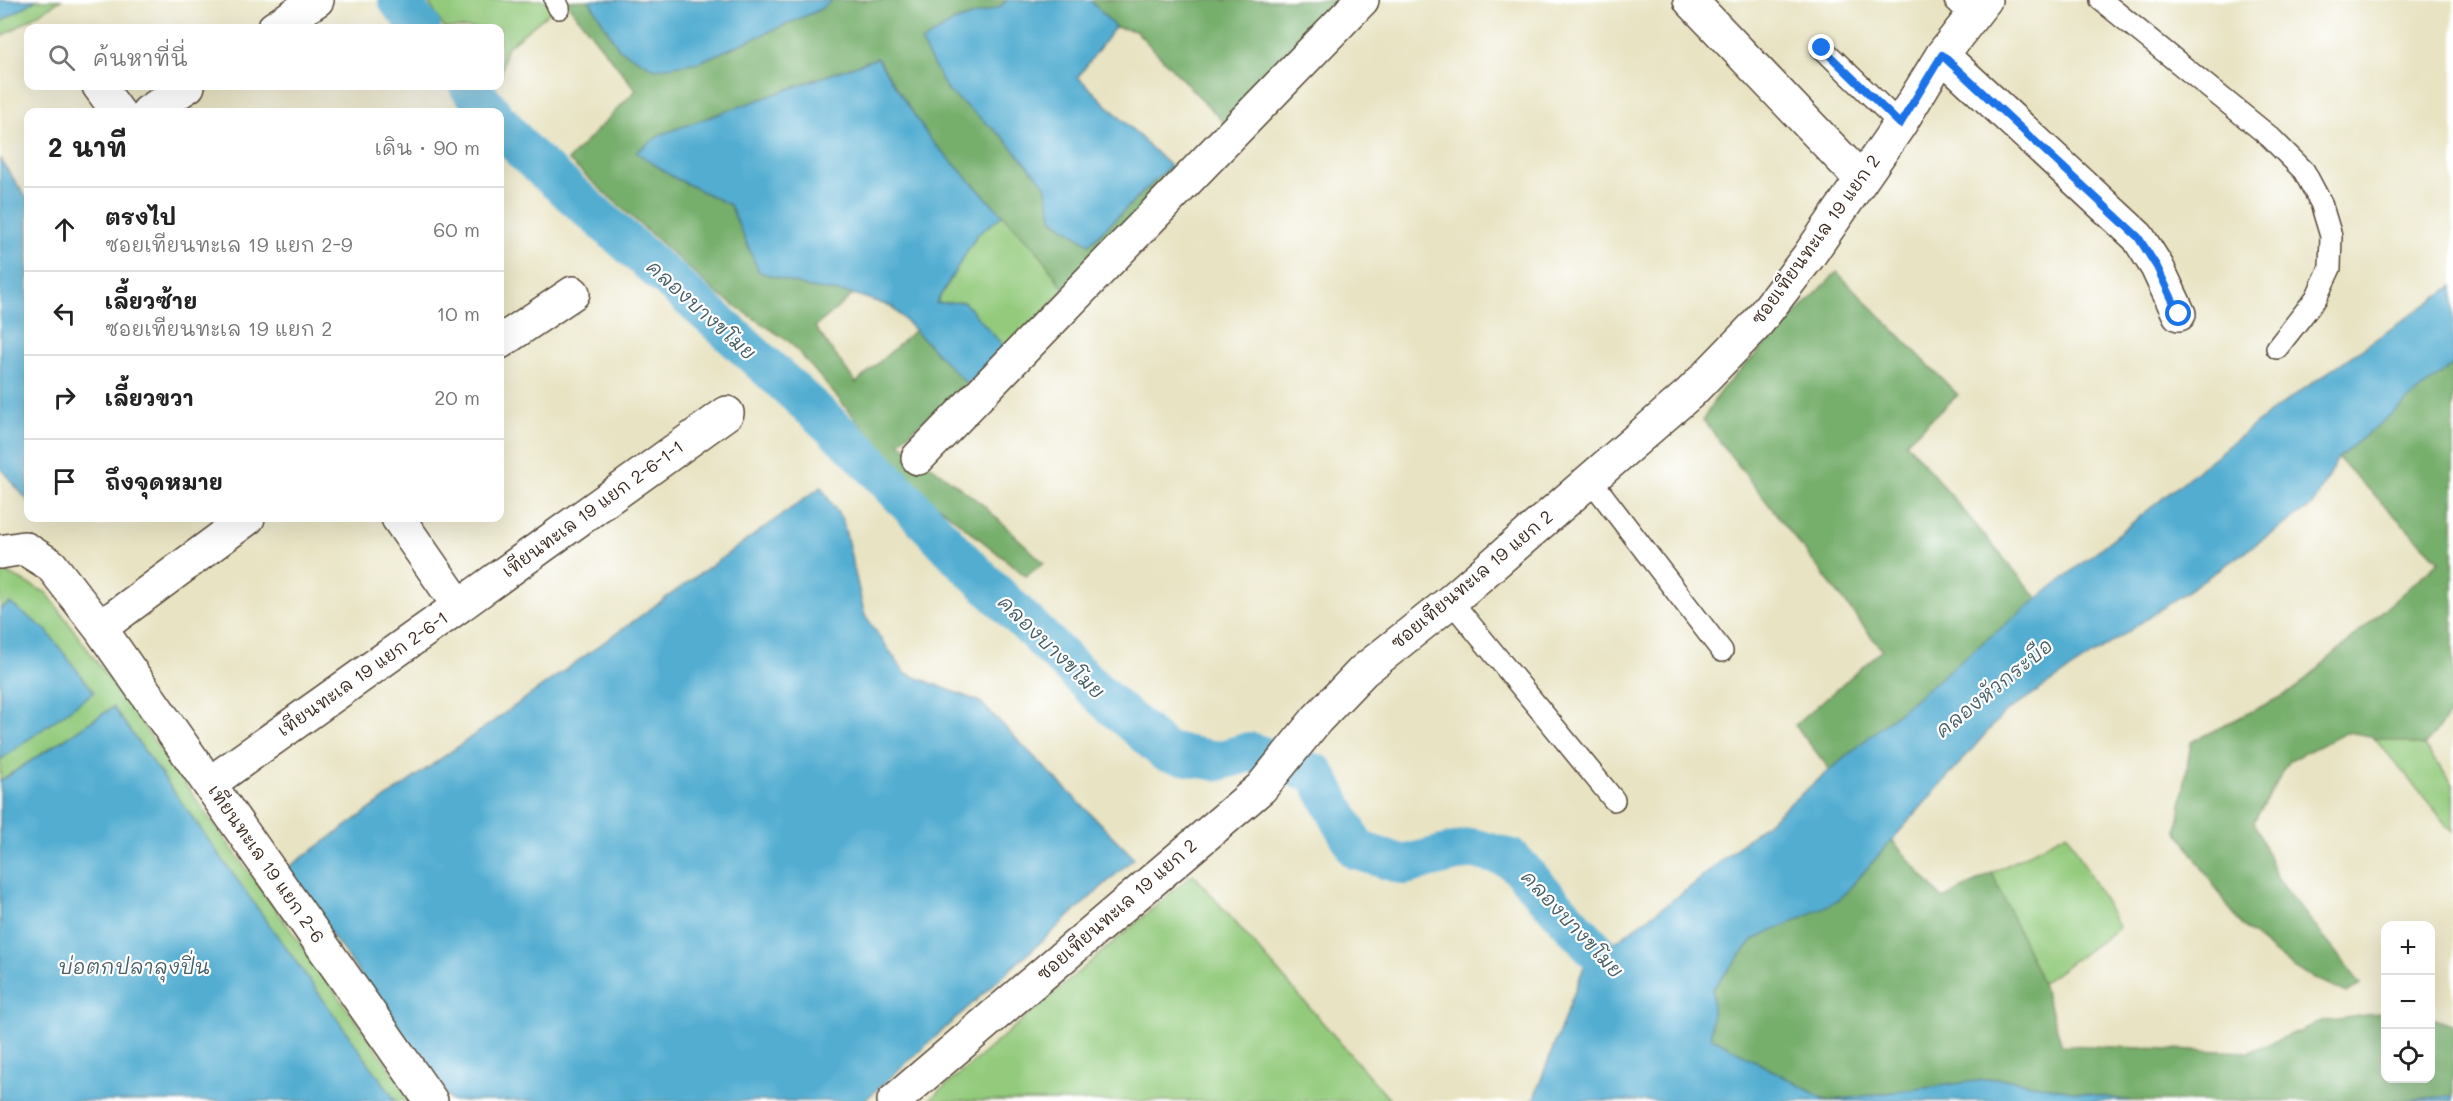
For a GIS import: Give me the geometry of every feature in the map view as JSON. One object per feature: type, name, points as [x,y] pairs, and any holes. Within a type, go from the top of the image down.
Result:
[{"type":"street","points":[[280,24],[316,0]]},
{"type":"street","points":[[918,458],[1362,0]]},
{"type":"street","points":[[1690,0],[1861,179]]},
{"type":"street","name":"ซอยเทียนทะเล 19 แยก 2","points":[[894,1101],[1261,788],[1317,719],[1363,671],[1451,601],[1690,393],[1755,326],[1808,257],[1900,124],[1971,5]]},
{"type":"street","points":[[1942,55],[2138,237],[2157,267],[2179,314]]},
{"type":"street","points":[[102,90],[115,108]]},
{"type":"street","points":[[154,108],[182,90]]},
{"type":"street","points":[[504,339],[573,293]]},
{"type":"street","name":"เทียนทะเล 19 แยก 2-6-1-1","points":[[459,606],[727,413]]},
{"type":"street","points":[[100,628],[243,522]]},
{"type":"street","name":"เทียนทะเล 19 แยก 2-6-1","points":[[209,784],[459,606],[401,522]]},
{"type":"street","name":"เทียนทะเล 19 แยก 2-6","points":[[0,552],[24,548],[51,565],[100,628],[431,1101]]},
{"type":"lane","points":[[2101,0],[2270,137],[2304,171],[2321,203],[2331,236],[2330,268],[2316,298],[2277,348]]},
{"type":"lane","points":[[1822,48],[1900,124]]},
{"type":"lane","points":[[1590,479],[1722,651]]},
{"type":"lane","points":[[1451,601],[1614,800]]},
{"type":"green space","points":[[36,0],[61,0],[0,38],[0,22]]},
{"type":"green space","points":[[427,0],[565,0],[506,48],[504,59],[504,24],[442,24]]},
{"type":"green space","points":[[589,0],[619,49],[699,62],[817,11],[833,0],[1007,0],[1000,7],[952,22],[1004,138],[1045,185],[1053,220],[1090,244],[1170,166],[1178,178],[1064,289],[1039,253],[930,139],[877,58],[662,134],[637,152],[673,177],[730,205],[759,272],[810,288],[854,294],[815,327],[856,383],[915,330],[967,384],[899,442],[982,504],[1044,563],[1026,576],[912,485],[791,343],[719,295],[568,160],[636,90],[565,1]]},
{"type":"green space","points":[[1090,0],[1342,0],[1227,126],[1136,31],[1115,27]]},
{"type":"green space","points":[[1003,215],[1039,253],[1064,289],[1008,351],[936,303],[977,235]]},
{"type":"green space","points":[[1837,272],[1958,395],[1906,442],[2038,599],[1830,770],[1795,725],[1882,650],[1703,420],[1720,391]]},
{"type":"green space","points":[[2453,364],[2453,710],[2424,746],[2348,732],[2290,760],[2254,821],[2277,878],[2361,984],[2347,993],[2295,969],[2241,925],[2177,831],[2191,742],[2292,691],[2439,561],[2338,458]]},
{"type":"green space","points":[[1,570],[47,593],[414,1101],[396,1101],[113,707],[0,781],[0,760],[28,738],[10,604],[0,609]]},
{"type":"green space","points":[[2373,736],[2424,746],[2453,784],[2453,832]]},
{"type":"green space","points":[[2067,833],[2119,928],[2042,983],[1992,873]]},
{"type":"green space","points":[[1892,840],[1943,899],[1992,873],[2042,983],[2062,1045],[2249,1052],[2323,1021],[2381,1013],[2381,1083],[2435,1083],[2435,1019],[2453,1025],[2453,1096],[2388,1101],[2130,1101],[1998,1078],[1828,1101],[1711,1037],[1713,988],[1753,940],[1839,900]]},
{"type":"green space","points":[[1193,874],[1391,1101],[928,1101]]},
{"type":"water","points":[[0,0],[36,0],[0,22]]},
{"type":"water","points":[[589,0],[833,0],[817,11],[699,62],[655,69],[619,49]]},
{"type":"water","points":[[1007,0],[1090,0],[1115,27],[1078,77],[1170,166],[1089,244],[1053,219],[1045,185],[1004,138],[947,90],[921,42],[953,22],[1000,7]]},
{"type":"water","points":[[877,58],[930,139],[1003,215],[977,235],[936,303],[964,302],[1008,351],[967,384],[892,307],[854,294],[810,288],[759,272],[730,205],[673,177],[636,152],[662,134]]},
{"type":"water","points":[[0,159],[24,194],[24,496],[0,468]]},
{"type":"water","name":"คลองหัวกระบือ","points":[[2453,286],[2453,364],[2338,458],[2313,505],[2004,713],[1839,900],[1753,940],[1713,988],[1711,1037],[1828,1101],[1530,1101],[1534,1098],[1585,964],[1689,888],[1960,661],[2269,413]]},
{"type":"water","points":[[821,487],[843,521],[865,616],[905,673],[980,702],[1134,858],[864,1101],[451,1101],[285,870]]},
{"type":"water","points":[[10,603],[46,630],[94,692],[0,760],[0,609]]},
{"type":"water","name":"บ่อตกปลาลุงปิ่น","points":[[113,707],[396,1101],[0,1101],[0,781]]},
{"type":"water","points":[[1998,1078],[2130,1101],[1828,1101]]},
{"type":"water","points":[[2453,1096],[2453,1101],[2388,1101]]},
{"type":"waterway","name":"คลองบางขโมย","points":[[398,0],[418,24]]},
{"type":"waterway","name":"คลองบางขโมย","points":[[472,90],[488,108]]},
{"type":"waterway","name":"คลองบางขโมย","points":[[504,128],[525,153],[722,326],[860,452],[962,560],[1100,695],[1166,752],[1218,761],[1250,752],[1316,774],[1357,850],[1404,865],[1472,848],[1512,859],[1637,995]]},
{"type":"route","points":[[1822,48],[1900,124],[1942,55],[2138,237],[2157,267],[2179,314]]}]
